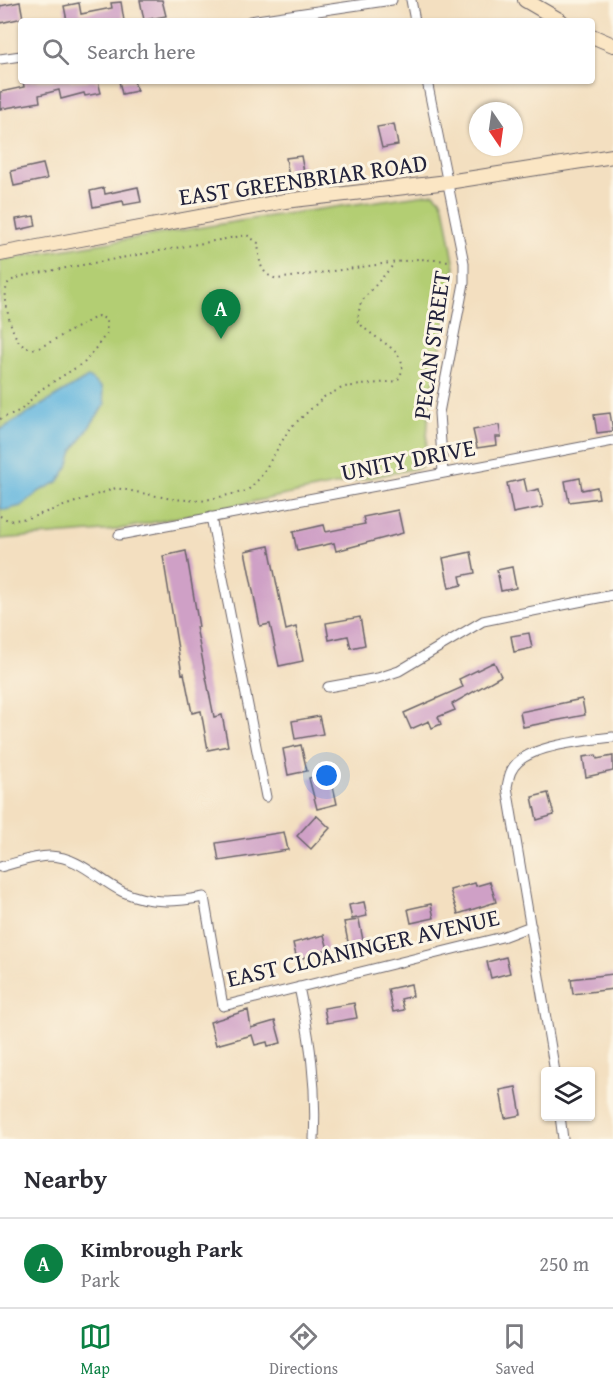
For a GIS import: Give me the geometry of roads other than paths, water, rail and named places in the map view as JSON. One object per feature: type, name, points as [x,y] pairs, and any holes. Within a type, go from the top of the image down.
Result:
[{"type":"street","points":[[270,18],[392,0]]},
{"type":"street","points":[[411,0],[415,18]]},
{"type":"street","points":[[525,0],[556,18]]},
{"type":"street","points":[[595,37],[613,45]]},
{"type":"street","points":[[0,59],[18,56]]},
{"type":"street","name":"PECAN STREET","points":[[428,84],[464,263],[464,283],[440,413],[443,473]]},
{"type":"street","name":"EAST GREENBRIAR ROAD","points":[[0,254],[285,201],[448,182],[613,156]]},
{"type":"street","name":"UNITY DRIVE","points":[[118,535],[613,441]]},
{"type":"street","points":[[211,517],[266,797]]},
{"type":"street","points":[[328,687],[378,678],[399,671],[483,621],[613,595]]},
{"type":"street","name":"EAST CLOANINGER AVENUE","points":[[0,867],[50,856],[78,862],[123,892],[149,900],[177,902],[204,897],[223,1006],[502,937],[531,926],[507,787],[510,773],[518,761],[531,754],[567,744],[613,737]]},
{"type":"street","points":[[531,926],[554,1067]]},
{"type":"street","points":[[299,987],[311,1043],[316,1101],[314,1139]]},
{"type":"street","points":[[560,1121],[562,1139]]},
{"type":"water","points":[[88,377],[102,388],[105,404],[73,451],[68,467],[58,482],[40,491],[21,506],[5,510],[0,508],[0,430]]},
{"type":"place","name":"Kimbrough Park","points":[[221,339]]}]
